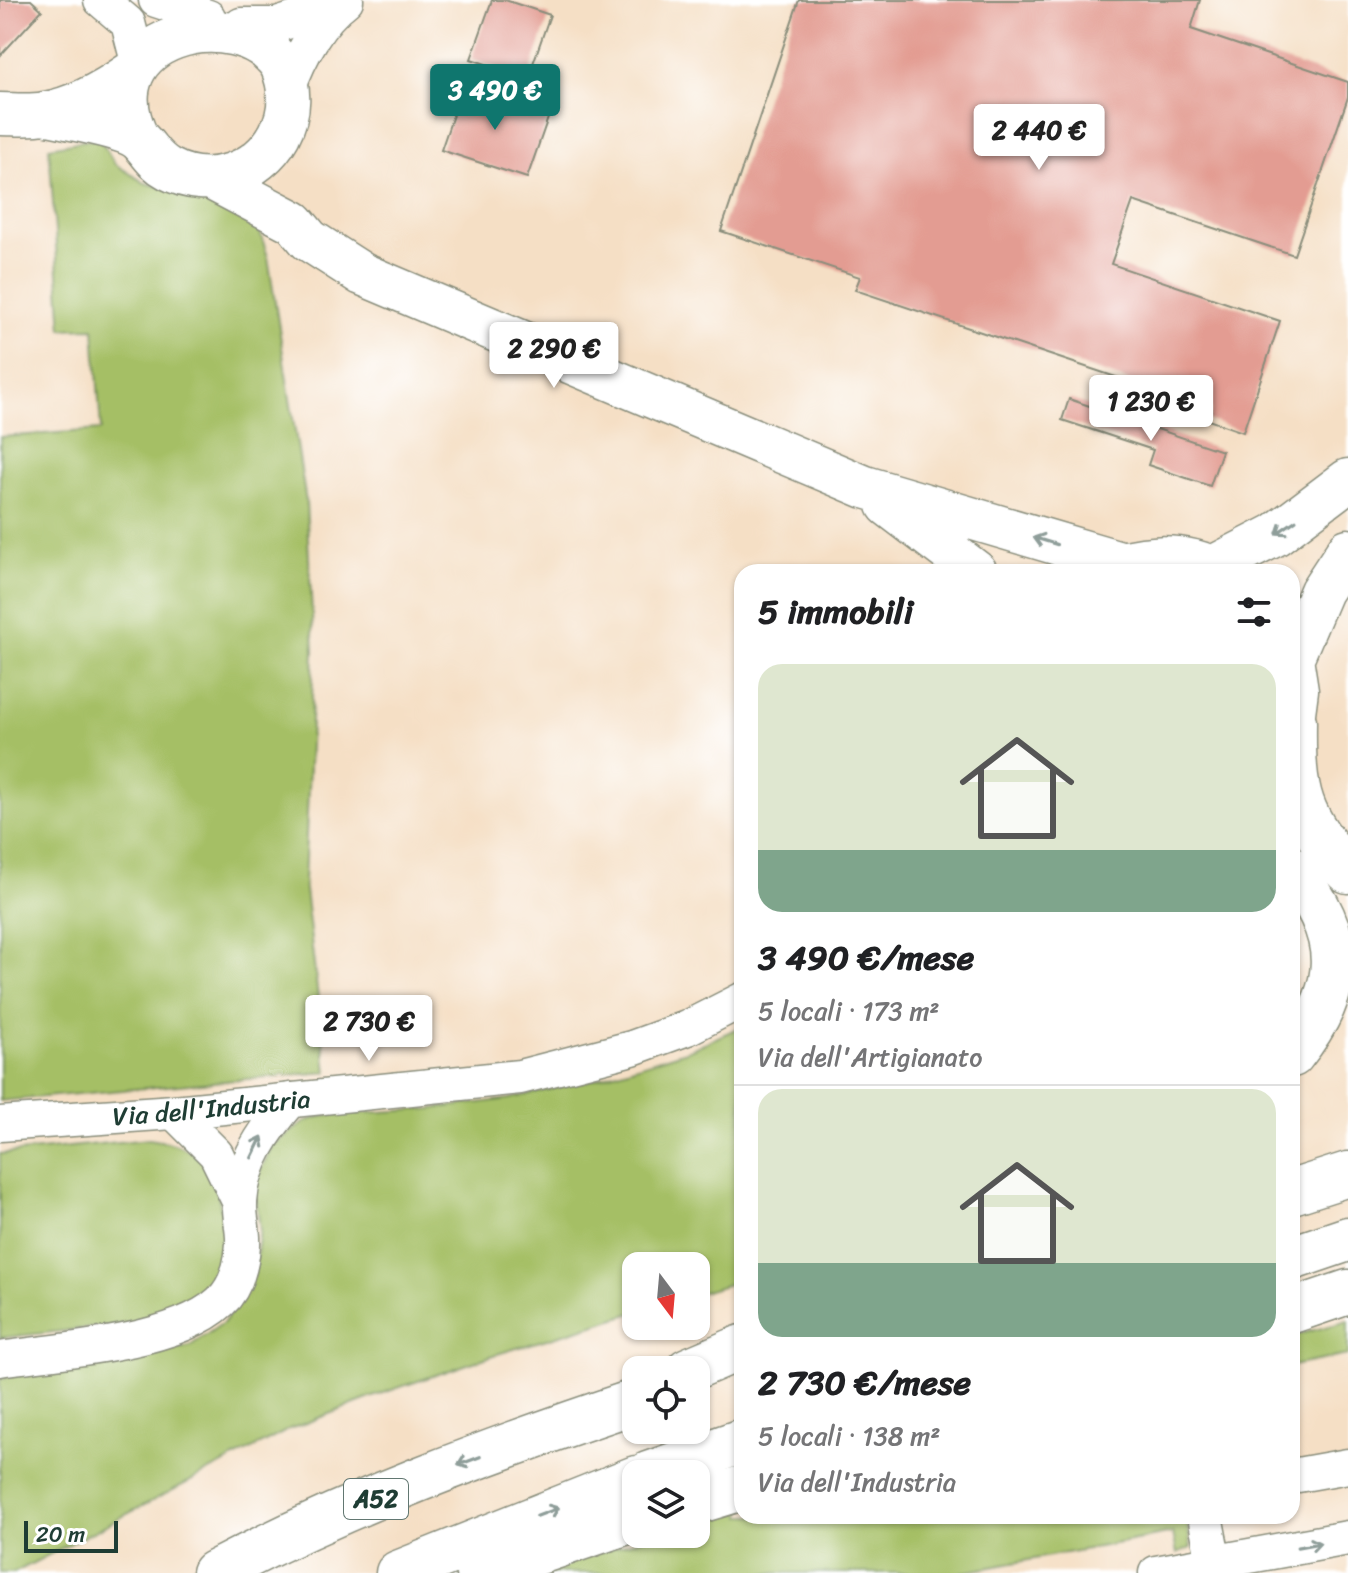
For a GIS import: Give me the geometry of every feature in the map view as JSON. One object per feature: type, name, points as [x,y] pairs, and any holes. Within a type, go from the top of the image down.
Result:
[{"type":"highway","points":[[1300,802],[1320,838],[1348,871]]},
{"type":"highway","points":[[1300,879],[1318,903],[1326,923],[1332,948],[1333,973],[1328,997],[1318,1020],[1300,1044]]},
{"type":"highway","points":[[1300,1189],[1348,1174]]},
{"type":"highway","points":[[1300,1255],[1348,1239]]},
{"type":"highway","points":[[1300,1308],[1348,1292]]},
{"type":"highway","points":[[710,1361],[734,1350]]},
{"type":"highway","points":[[710,1376],[734,1368]]},
{"type":"highway","points":[[541,1433],[622,1398]]},
{"type":"highway","name":"A52","points":[[214,1573],[327,1518],[541,1433],[622,1406]]},
{"type":"highway","points":[[688,1460],[734,1444]]},
{"type":"highway","points":[[398,1573],[622,1484]]},
{"type":"highway","points":[[710,1498],[734,1490]]},
{"type":"highway","points":[[478,1573],[622,1524]]},
{"type":"main road","points":[[294,222],[281,166],[281,131],[288,89],[278,59],[269,45],[225,21],[175,24],[147,44],[134,66],[127,107],[138,139],[157,161],[169,169],[183,175],[212,179],[294,222],[309,240],[362,274],[865,487],[1099,564]]},
{"type":"main road","points":[[44,113],[86,99],[134,66]]},
{"type":"main road","points":[[0,114],[44,113],[113,129],[138,139]]},
{"type":"main road","points":[[212,179],[240,172],[253,164],[274,144],[281,131]]},
{"type":"main road","points":[[1227,564],[1275,535],[1348,480]]},
{"type":"main road","points":[[865,487],[966,564]]},
{"type":"main road","points":[[1300,640],[1321,591],[1348,550]]},
{"type":"main road","points":[[1121,564],[1166,557],[1200,564]]},
{"type":"street","points":[[101,0],[128,23],[134,66]]},
{"type":"street","points":[[156,0],[225,21],[277,25],[342,3]]},
{"type":"street","points":[[288,89],[308,46],[342,3]]},
{"type":"street","name":"Via dell'Industria","points":[[0,1124],[174,1112],[533,1074],[632,1048],[687,1028],[734,1004]]},
{"type":"street","points":[[0,1359],[161,1332],[208,1312],[226,1295],[238,1276],[243,1244],[240,1203],[245,1173],[267,1127],[291,1100]]},
{"type":"street","points":[[174,1112],[216,1154],[240,1203]]},
{"type":"street","points":[[1300,1475],[1348,1466]]},
{"type":"street","points":[[1207,1524],[1215,1568]]},
{"type":"street","points":[[1156,1573],[1215,1568],[1348,1538]]},
{"type":"green space","points":[[99,138],[115,164],[145,183],[218,198],[260,232],[268,257],[306,502],[314,651],[304,882],[327,1072],[0,1101],[0,437],[101,430],[94,328],[62,329],[49,147]]},
{"type":"green space","points":[[734,1030],[734,1282],[710,1290],[710,1252],[622,1252],[622,1316],[494,1355],[290,1429],[14,1573],[0,1573],[0,1378],[153,1355],[190,1346],[223,1323],[254,1274],[260,1230],[254,1184],[272,1146],[306,1121],[327,1115],[431,1109],[509,1099],[595,1079],[689,1050]]},
{"type":"green space","points":[[149,1139],[172,1143],[193,1153],[212,1179],[222,1217],[223,1238],[221,1258],[206,1293],[190,1307],[160,1321],[0,1338],[0,1154]]},
{"type":"green space","points":[[1348,1321],[1348,1355],[1300,1364],[1300,1334]]},
{"type":"green space","points":[[734,1512],[734,1524],[1187,1524],[1191,1548],[1177,1554],[1173,1533],[959,1573],[531,1573],[622,1545],[622,1548],[710,1548],[710,1519]]},
{"type":"building","points":[[0,0],[31,0],[42,10],[0,56]]},
{"type":"building","points":[[492,0],[505,0],[550,15],[528,78],[471,59]]},
{"type":"building","points":[[799,0],[1200,0],[1191,29],[1348,82],[1348,97],[1294,255],[1133,201],[1111,264],[1280,321],[1243,432],[1208,420],[1212,409],[855,290],[860,277],[721,231]]},
{"type":"building","points":[[463,86],[549,115],[527,178],[441,150]]},
{"type":"building","points":[[1069,399],[1222,451],[1210,486],[1148,465],[1153,450],[1062,420]]}]
